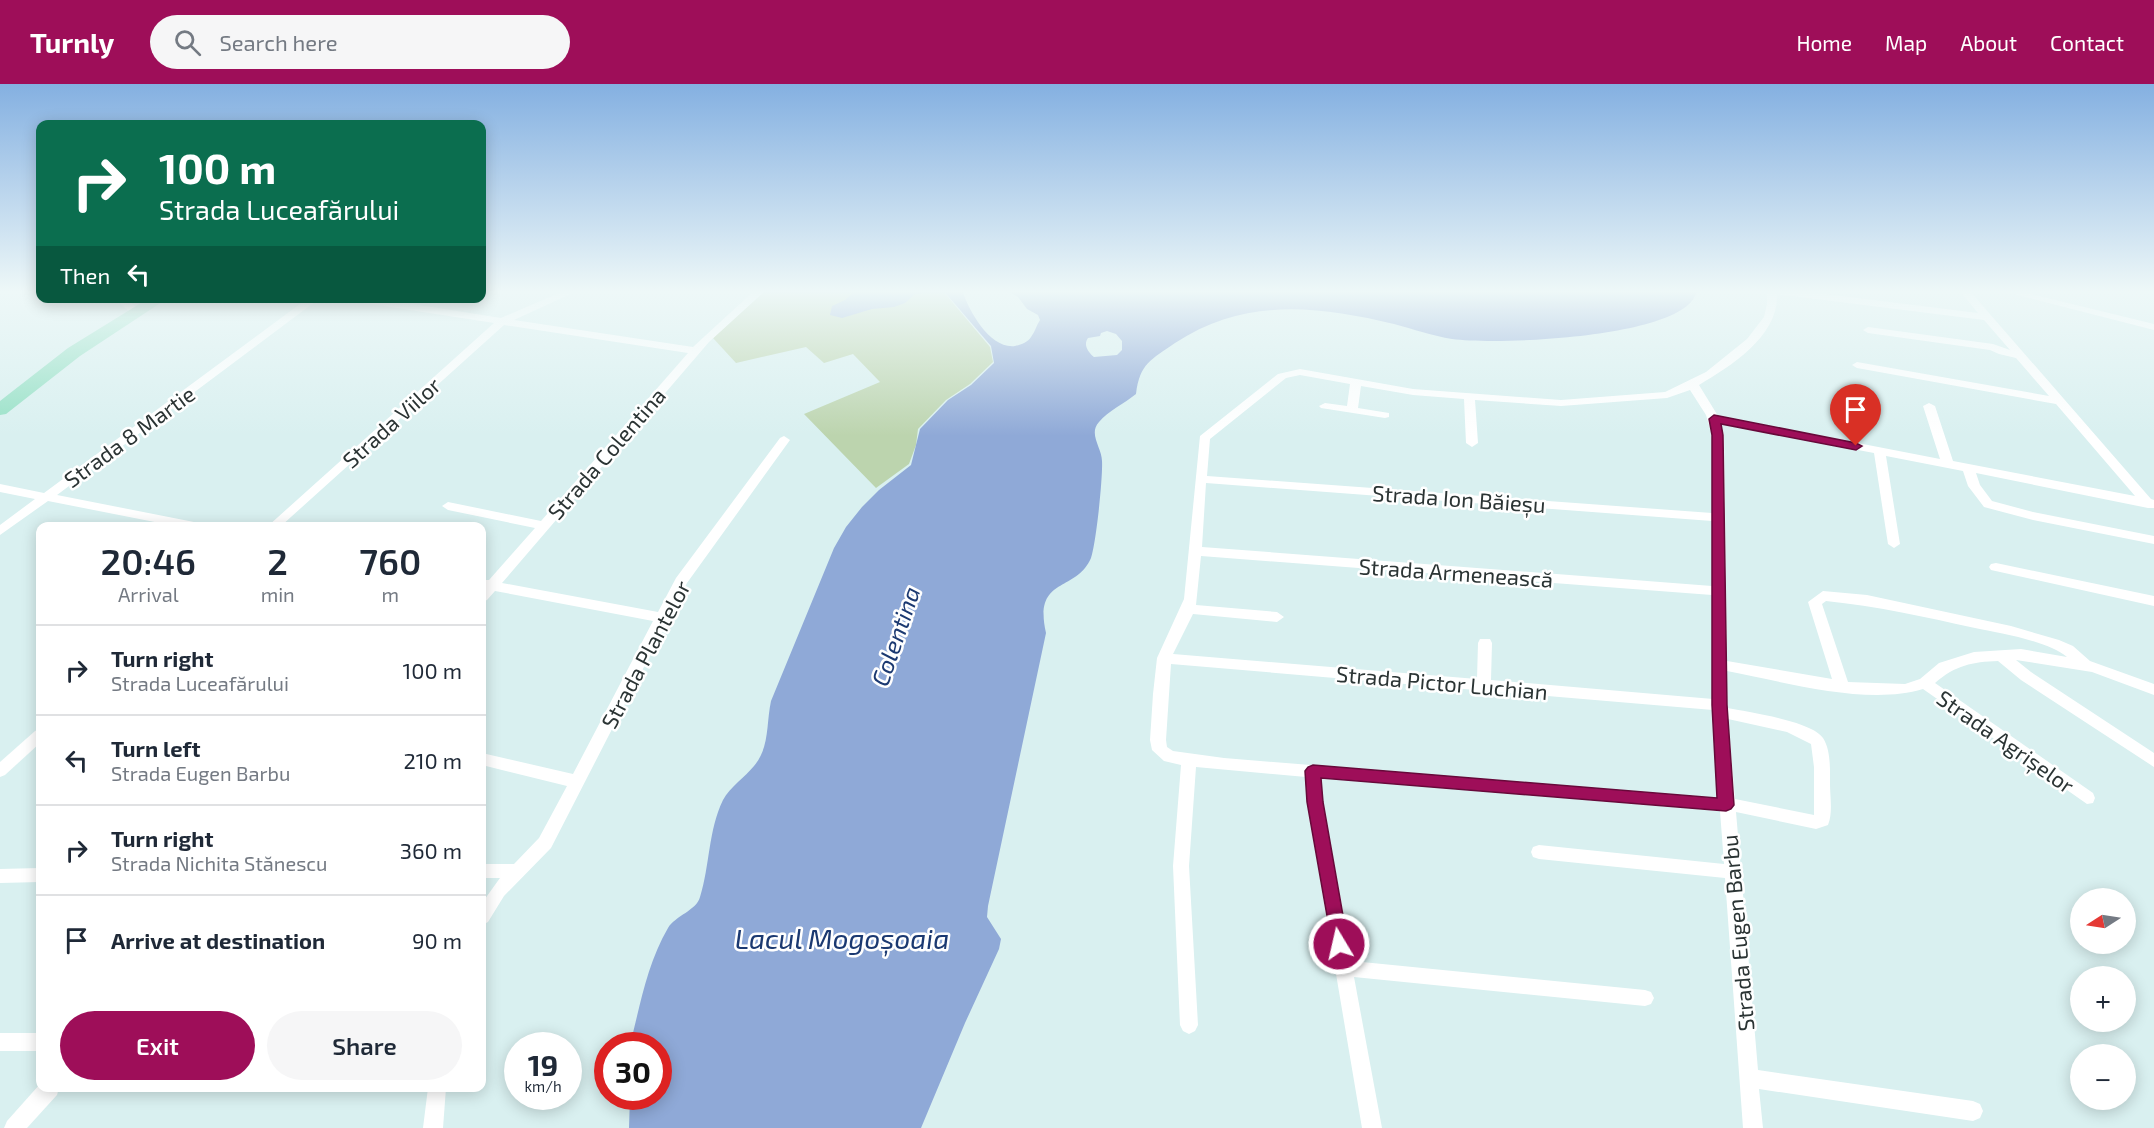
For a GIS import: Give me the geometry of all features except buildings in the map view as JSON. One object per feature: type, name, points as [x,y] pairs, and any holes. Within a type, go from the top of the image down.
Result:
[{"type":"main road","points":[[0,410],[95,339]]},
{"type":"street","name":"Strada 8 Martie","points":[[0,531],[260,339]]},
{"type":"street","name":"Strada Viilor","points":[[278,522],[482,339]]},
{"type":"street","points":[[613,339],[695,351]]},
{"type":"street","name":"Strada Colentina","points":[[486,586],[708,339]]},
{"type":"street","points":[[1726,805],[1189,760],[1169,757],[1160,750],[1158,740],[1164,658],[1171,640],[1189,609],[1204,438],[1282,376],[1300,372],[1413,392],[1561,402],[1667,395],[1705,378],[1751,339]]},
{"type":"street","points":[[1932,339],[1993,347],[2003,352],[2020,355]]},
{"type":"street","points":[[2006,339],[2152,505]]},
{"type":"street","points":[[1857,365],[2060,401]]},
{"type":"street","points":[[1352,410],[1356,381]]},
{"type":"street","name":"Strada Eugen Barbu","points":[[1693,385],[1714,419],[1718,435],[1720,709],[1753,1128]]},
{"type":"street","points":[[1469,396],[1472,443]]},
{"type":"street","points":[[1325,406],[1385,415]]},
{"type":"street","points":[[1929,406],[1948,465]]},
{"type":"street","points":[[1714,419],[2152,505]]},
{"type":"street","name":"Strada Plantelor","points":[[486,908],[490,900],[514,871],[545,843],[681,581],[784,440]]},
{"type":"street","points":[[1879,451],[1894,544]]},
{"type":"street","points":[[1968,469],[1974,486],[1989,504],[2033,516],[2154,540]]},
{"type":"street","name":"Strada Ion Băieșu","points":[[1201,479],[1717,517]]},
{"type":"street","points":[[0,488],[173,522]]},
{"type":"street","points":[[448,506],[543,525]]},
{"type":"street","name":"Strada Armenească","points":[[1194,551],[1719,591]]},
{"type":"street","points":[[1996,567],[2154,602]]},
{"type":"street","points":[[486,588],[663,618]]},
{"type":"street","points":[[1842,687],[1816,607],[1815,602],[1823,596],[1867,600],[2011,631],[2061,646],[2087,665]]},
{"type":"street","points":[[1189,609],[1277,617]]},
{"type":"street","points":[[2011,631],[2021,654]]},
{"type":"street","points":[[1484,686],[1485,643]]},
{"type":"street","points":[[1720,665],[1842,687],[1891,690],[1905,689],[1925,683],[1944,667],[1974,657],[2021,654],[2087,665],[2154,690]]},
{"type":"street","points":[[2001,655],[2026,676],[2154,761]]},
{"type":"street","name":"Strada Pictor Luchian","points":[[1164,658],[1720,709],[1809,734],[1818,743],[1822,816],[1819,822],[1763,808],[1726,805]]},
{"type":"street","name":"Strada Agrișelor","points":[[1925,683],[2087,798]]},
{"type":"street","points":[[0,771],[36,739]]},
{"type":"street","points":[[486,760],[578,782]]},
{"type":"street","points":[[1189,760],[1181,866],[1189,1025]]},
{"type":"street","points":[[1313,771],[1315,802],[1372,1128]]},
{"type":"street","points":[[1539,852],[1732,872]]},
{"type":"street","points":[[486,871],[514,871]]},
{"type":"street","points":[[0,876],[36,874]]},
{"type":"street","points":[[1343,968],[1645,999]]},
{"type":"street","points":[[0,1042],[36,1042]]},
{"type":"street","points":[[1750,1078],[1973,1111]]},
{"type":"street","points":[[14,1128],[46,1092]]},
{"type":"street","points":[[433,1128],[437,1092]]},
{"type":"green space","points":[[714,339],[983,339],[990,347],[993,362],[970,384],[946,400],[918,429],[916,445],[909,464],[876,488],[804,414],[880,382],[853,354],[824,363],[806,347],[736,363]]},
{"type":"water","name":"Lacul Mogoșoaia","points":[[985,339],[993,339],[1006,345],[1015,346],[1030,339],[1088,339],[1086,346],[1094,357],[1117,355],[1122,350],[1120,339],[1183,339],[1148,363],[1140,375],[1136,394],[1107,414],[1096,427],[1095,436],[1102,469],[1093,550],[1084,569],[1058,587],[1045,602],[1046,633],[988,906],[987,917],[1001,939],[999,949],[921,1128],[629,1128],[630,1110],[672,1110],[672,1032],[633,1032],[649,971],[668,928],[698,902],[718,812],[726,795],[754,766],[763,751],[771,701],[834,548],[846,527],[862,507],[879,490],[911,465],[920,429],[948,400],[971,385],[994,363],[991,346]]},
{"type":"water","name":"Lacul Mogoșoaia","points":[[1451,339],[1543,339],[1505,341]]},
{"type":"route","points":[[1339,944],[1315,802],[1313,771],[1726,805],[1720,705],[1718,435],[1714,419],[1856,446]]},
{"type":"water label","name":"Colentina","points":[[895,636]]}]
